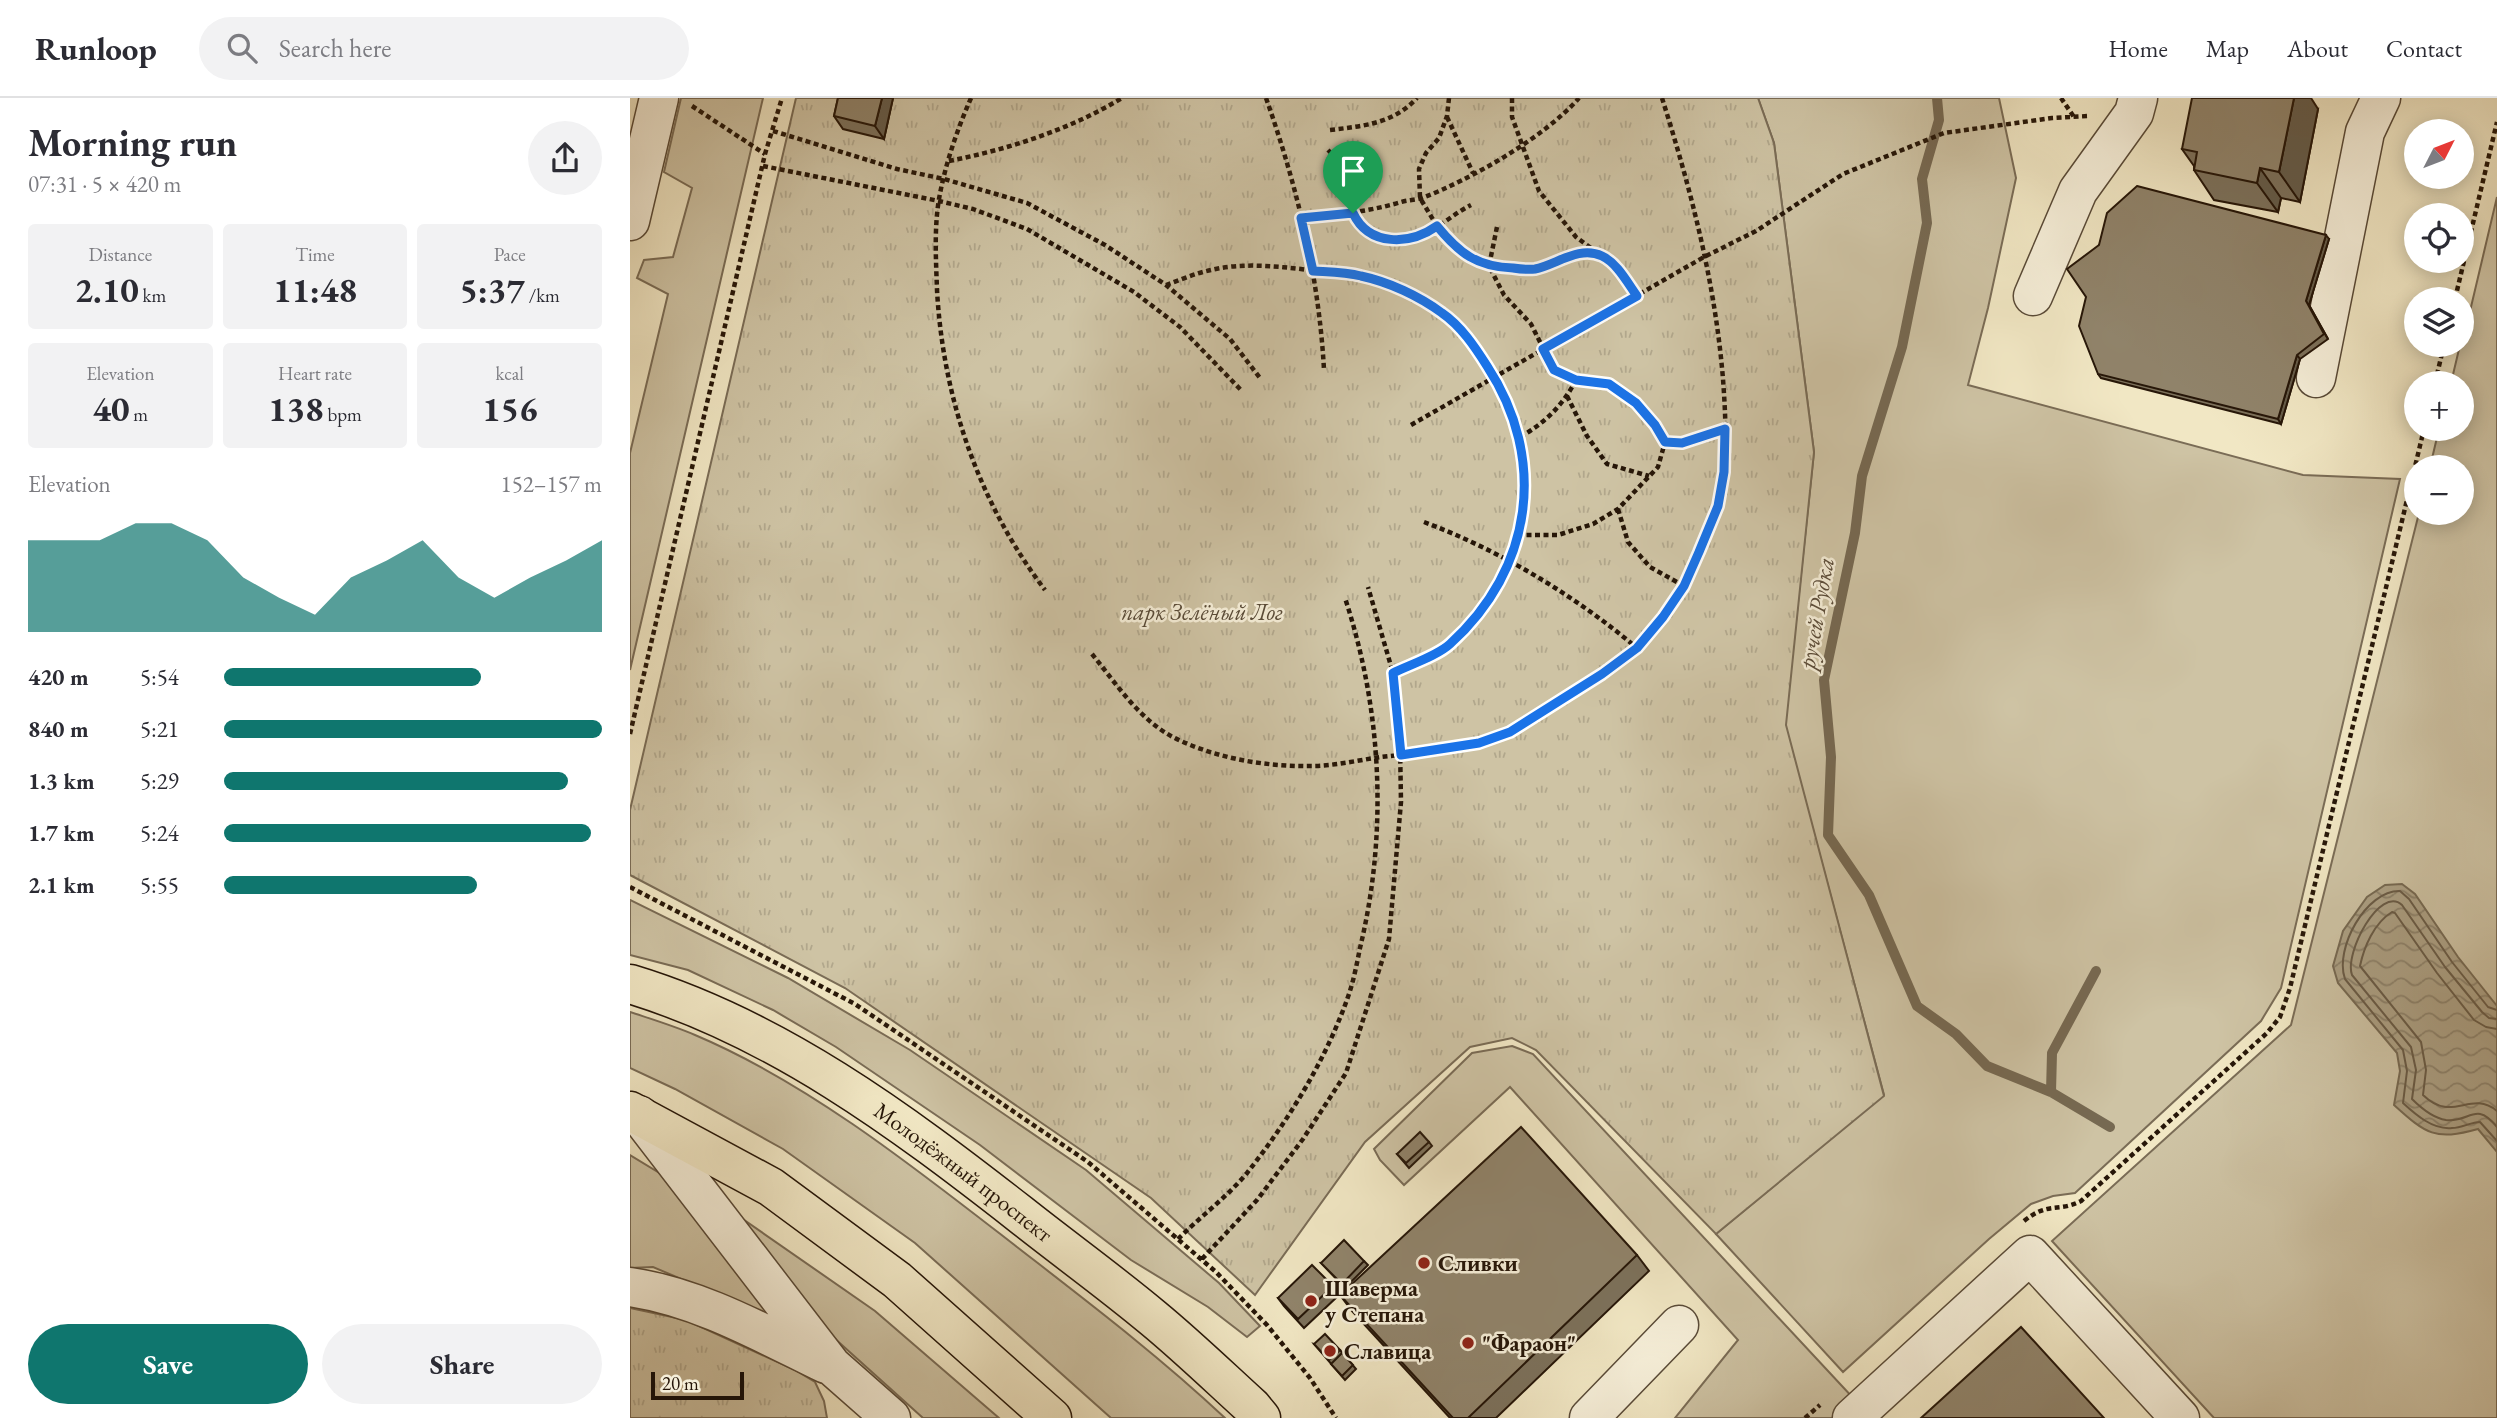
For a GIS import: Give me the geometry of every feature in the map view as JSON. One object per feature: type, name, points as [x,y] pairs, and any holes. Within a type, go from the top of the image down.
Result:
[{"type":"main road","name":"Молодёжный проспект","points":[[630,984],[672,997],[756,1035],[869,1102],[950,1159],[1154,1318],[1261,1418]]},
{"type":"main road","points":[[635,1113],[771,1188],[855,1249],[897,1280],[1052,1418]]},
{"type":"street","points":[[2033,296],[2078,191],[2134,113],[2138,98]]},
{"type":"street","points":[[2316,378],[2365,132],[2381,98]]},
{"type":"street","points":[[630,221],[675,102]]},
{"type":"street","points":[[635,1113],[832,1366],[855,1405],[891,1418]]},
{"type":"street","points":[[1840,1407],[2029,1255],[2180,1418]]},
{"type":"street","points":[[630,1287],[652,1290],[695,1305],[832,1366]]},
{"type":"street","points":[[1588,1418],[1679,1325]]},
{"type":"path","points":[[630,734],[762,166],[782,98]]},
{"type":"path","points":[[971,98],[949,161],[939,201],[936,270],[946,372],[976,471],[995,512],[1025,564],[1045,590]]},
{"type":"path","points":[[949,161],[1030,141],[1076,122],[1122,98]]},
{"type":"path","points":[[1266,98],[1289,165],[1313,271],[1324,370]]},
{"type":"path","points":[[1330,130],[1374,125],[1395,116],[1417,98]]},
{"type":"path","points":[[1449,98],[1447,116],[1439,138],[1426,153],[1419,169],[1420,198],[1453,246],[1471,259],[1489,266],[1534,269],[1582,253],[1601,255]]},
{"type":"path","points":[[1512,98],[1512,117],[1539,191],[1576,237],[1616,267],[1637,296]]},
{"type":"path","points":[[1301,218],[1353,213],[1420,198],[1473,173],[1522,145],[1570,108],[1578,98]]},
{"type":"path","points":[[1092,654],[1154,726],[1180,741],[1252,763],[1316,766],[1479,743],[1510,732],[1602,674],[1637,648],[1684,586],[1718,506],[1724,472],[1725,429],[1720,343],[1714,298],[1694,205],[1662,98]]},
{"type":"path","points":[[2061,98],[2074,117]]},
{"type":"path","points":[[675,102],[765,154]]},
{"type":"path","points":[[1447,116],[1473,173]]},
{"type":"path","points":[[1411,425],[1704,257],[1756,231],[1843,174],[1944,133],[2052,118]]},
{"type":"path","points":[[2458,287],[2497,122]]},
{"type":"path","points":[[772,131],[897,169],[944,179],[1027,204],[1105,245],[1166,285],[1230,339],[1260,378]]},
{"type":"path","points":[[1328,150],[1341,163],[1353,213],[1359,225],[1366,232],[1382,239],[1401,240],[1424,235],[1471,205]]},
{"type":"path","points":[[762,166],[973,209],[1027,229],[1135,292],[1180,327],[1241,390]]},
{"type":"path","points":[[1497,228],[1489,266],[1504,295],[1531,324],[1554,370],[1576,380],[1609,384],[1636,403],[1655,425],[1665,442],[1658,467],[1618,509],[1593,524],[1558,535],[1518,535]]},
{"type":"path","points":[[1166,285],[1212,270],[1259,265],[1362,276],[1404,291],[1444,314],[1473,345],[1494,376],[1509,404],[1520,437],[1525,471],[1525,506],[1510,561],[1490,600],[1448,646],[1393,673]]},
{"type":"path","points":[[1520,437],[1540,426],[1567,396],[1576,380]]},
{"type":"path","points":[[1567,396],[1587,436],[1607,464],[1649,476]]},
{"type":"path","points":[[1665,442],[1682,443],[1725,429]]},
{"type":"path","points":[[2016,1228],[2033,1213],[2048,1206],[2067,1208],[2081,1201],[2267,1033],[2280,1017],[2290,988],[2421,441]]},
{"type":"path","points":[[1618,509],[1628,541],[1650,567],[1684,586]]},
{"type":"path","points":[[1424,522],[1459,535],[1510,561],[1606,622],[1637,648]]},
{"type":"path","points":[[1202,1259],[1257,1200],[1303,1139],[1346,1073],[1389,939],[1401,802],[1401,755],[1393,673],[1368,587]]},
{"type":"path","points":[[1178,1239],[1246,1174],[1289,1113],[1317,1068],[1349,994],[1366,923],[1377,850],[1377,758],[1359,640],[1345,598]]},
{"type":"path","points":[[630,887],[855,1004],[1088,1162],[1202,1259],[1267,1325],[1310,1378],[1336,1418]]},
{"type":"path","points":[[1805,1418],[1840,1407]]},
{"type":"green space","points":[[681,98],[763,98],[630,670],[630,453],[668,294],[637,278],[644,260],[673,257],[692,188],[664,172]]},
{"type":"green space","name":"парк Зелёный Лог","points":[[796,98],[1758,98],[1774,143],[1814,452],[1786,725],[1884,1096],[1716,1234],[1536,1050],[1512,1038],[1470,1047],[1365,1142],[1255,1295],[1151,1198],[845,988],[630,875],[630,810]]},
{"type":"green space","points":[[1758,98],[1999,98],[2016,178],[1968,385],[2303,475],[2400,479],[2281,988],[2261,1021],[2075,1193],[2053,1196],[2031,1204],[1843,1372],[1716,1234],[1884,1095],[1785,725],[1814,452],[1774,143]]},
{"type":"green space","points":[[2497,197],[2497,1418],[2214,1418],[2052,1241],[2291,1025],[2416,525],[2474,525],[2474,455],[2433,455],[2436,441],[2474,441],[2474,371],[2454,371],[2457,357],[2474,357],[2474,294]]},
{"type":"green space","points":[[630,900],[788,978],[910,1050],[1086,1170],[1219,1283],[1260,1326],[1247,1337],[1208,1307],[1131,1260],[980,1145],[836,1047],[773,1010],[688,970],[630,955]]},
{"type":"green space","points":[[630,1012],[687,1032],[738,1055],[862,1130],[1097,1309],[1225,1418],[1111,1418],[915,1243],[783,1149],[675,1089],[630,1068]]},
{"type":"green space","points":[[1512,1046],[1533,1054],[1855,1400],[1835,1418],[1675,1418],[1738,1340],[1510,1087],[1404,1185],[1380,1160],[1374,1149],[1472,1053]]},
{"type":"green space","points":[[630,1155],[666,1177],[773,1318],[653,1267],[630,1268]]},
{"type":"green space","points":[[724,1206],[875,1311],[999,1418],[923,1418],[833,1337]]},
{"type":"green space","points":[[630,1308],[686,1320],[795,1370],[815,1382],[824,1401],[827,1418],[630,1418]]},
{"type":"water","points":[[2402,884],[2415,894],[2458,957],[2497,1006],[2497,1152],[2478,1129],[2451,1134],[2432,1132],[2423,1129],[2394,1105],[2400,1071],[2397,1053],[2338,983],[2333,966],[2343,931],[2367,897],[2385,885]]},
{"type":"building","points":[[838,98],[882,98],[875,126],[834,116]]},
{"type":"building","points":[[2192,98],[2294,98],[2279,172],[2260,168],[2257,183],[2194,170],[2197,152],[2182,149]]},
{"type":"building","points":[[2137,186],[2326,235],[2306,301],[2324,334],[2297,355],[2278,419],[2098,374],[2079,326],[2086,297],[2067,269],[2099,245],[2107,213]]},
{"type":"building","points":[[1521,1127],[1637,1255],[1468,1418],[1453,1418],[1340,1295]]},
{"type":"building","points":[[1420,1132],[1429,1142],[1406,1163],[1397,1154]]},
{"type":"building","points":[[1344,1240],[1364,1261],[1342,1284],[1321,1263]]},
{"type":"building","name":"Шаверма у Степана","points":[[1312,1265],[1333,1286],[1298,1319],[1278,1298]]},
{"type":"building","points":[[2021,1327],[2104,1418],[1921,1418]]},
{"type":"building","name":"Славица","points":[[1325,1334],[1340,1350],[1329,1360],[1314,1344]]},
{"type":"building","points":[[1342,1353],[1353,1365],[1342,1376],[1331,1364]]},
{"type":"waterway","name":"ручей Рудка","points":[[1937,98],[1939,120],[1922,179],[1927,223],[1902,347],[1862,476],[1855,533],[1824,680],[1831,757],[1828,835],[1869,895],[1917,1006],[1956,1034],[1987,1066],[2051,1092],[2110,1127]]},
{"type":"waterway","name":"ручей Рудка","points":[[2051,1092],[2052,1053],[2096,971]]},
{"type":"place","name":"Сливки","points":[[1424,1263]]},
{"type":"place","name":"Шаверма у Степана","points":[[1311,1301]]},
{"type":"place","name":"\"Фараон\"","points":[[1468,1343]]},
{"type":"place","name":"Славица","points":[[1330,1351]]},
{"type":"route","points":[[1353,213],[1366,232],[1382,239],[1401,240],[1424,235],[1437,226],[1453,246],[1471,259],[1489,266],[1534,269],[1582,253],[1601,255],[1616,267],[1637,296],[1543,349],[1554,370],[1576,380],[1609,384],[1636,403],[1655,425],[1665,442],[1682,443],[1725,429],[1724,472],[1718,506],[1684,586],[1663,617],[1637,648],[1602,674],[1510,732],[1479,743],[1401,755],[1393,673],[1448,646],[1490,600],[1510,561],[1525,506],[1525,471],[1520,437],[1509,404],[1494,376],[1473,345],[1444,314],[1404,291],[1362,276],[1313,271],[1301,218],[1353,213]]}]
